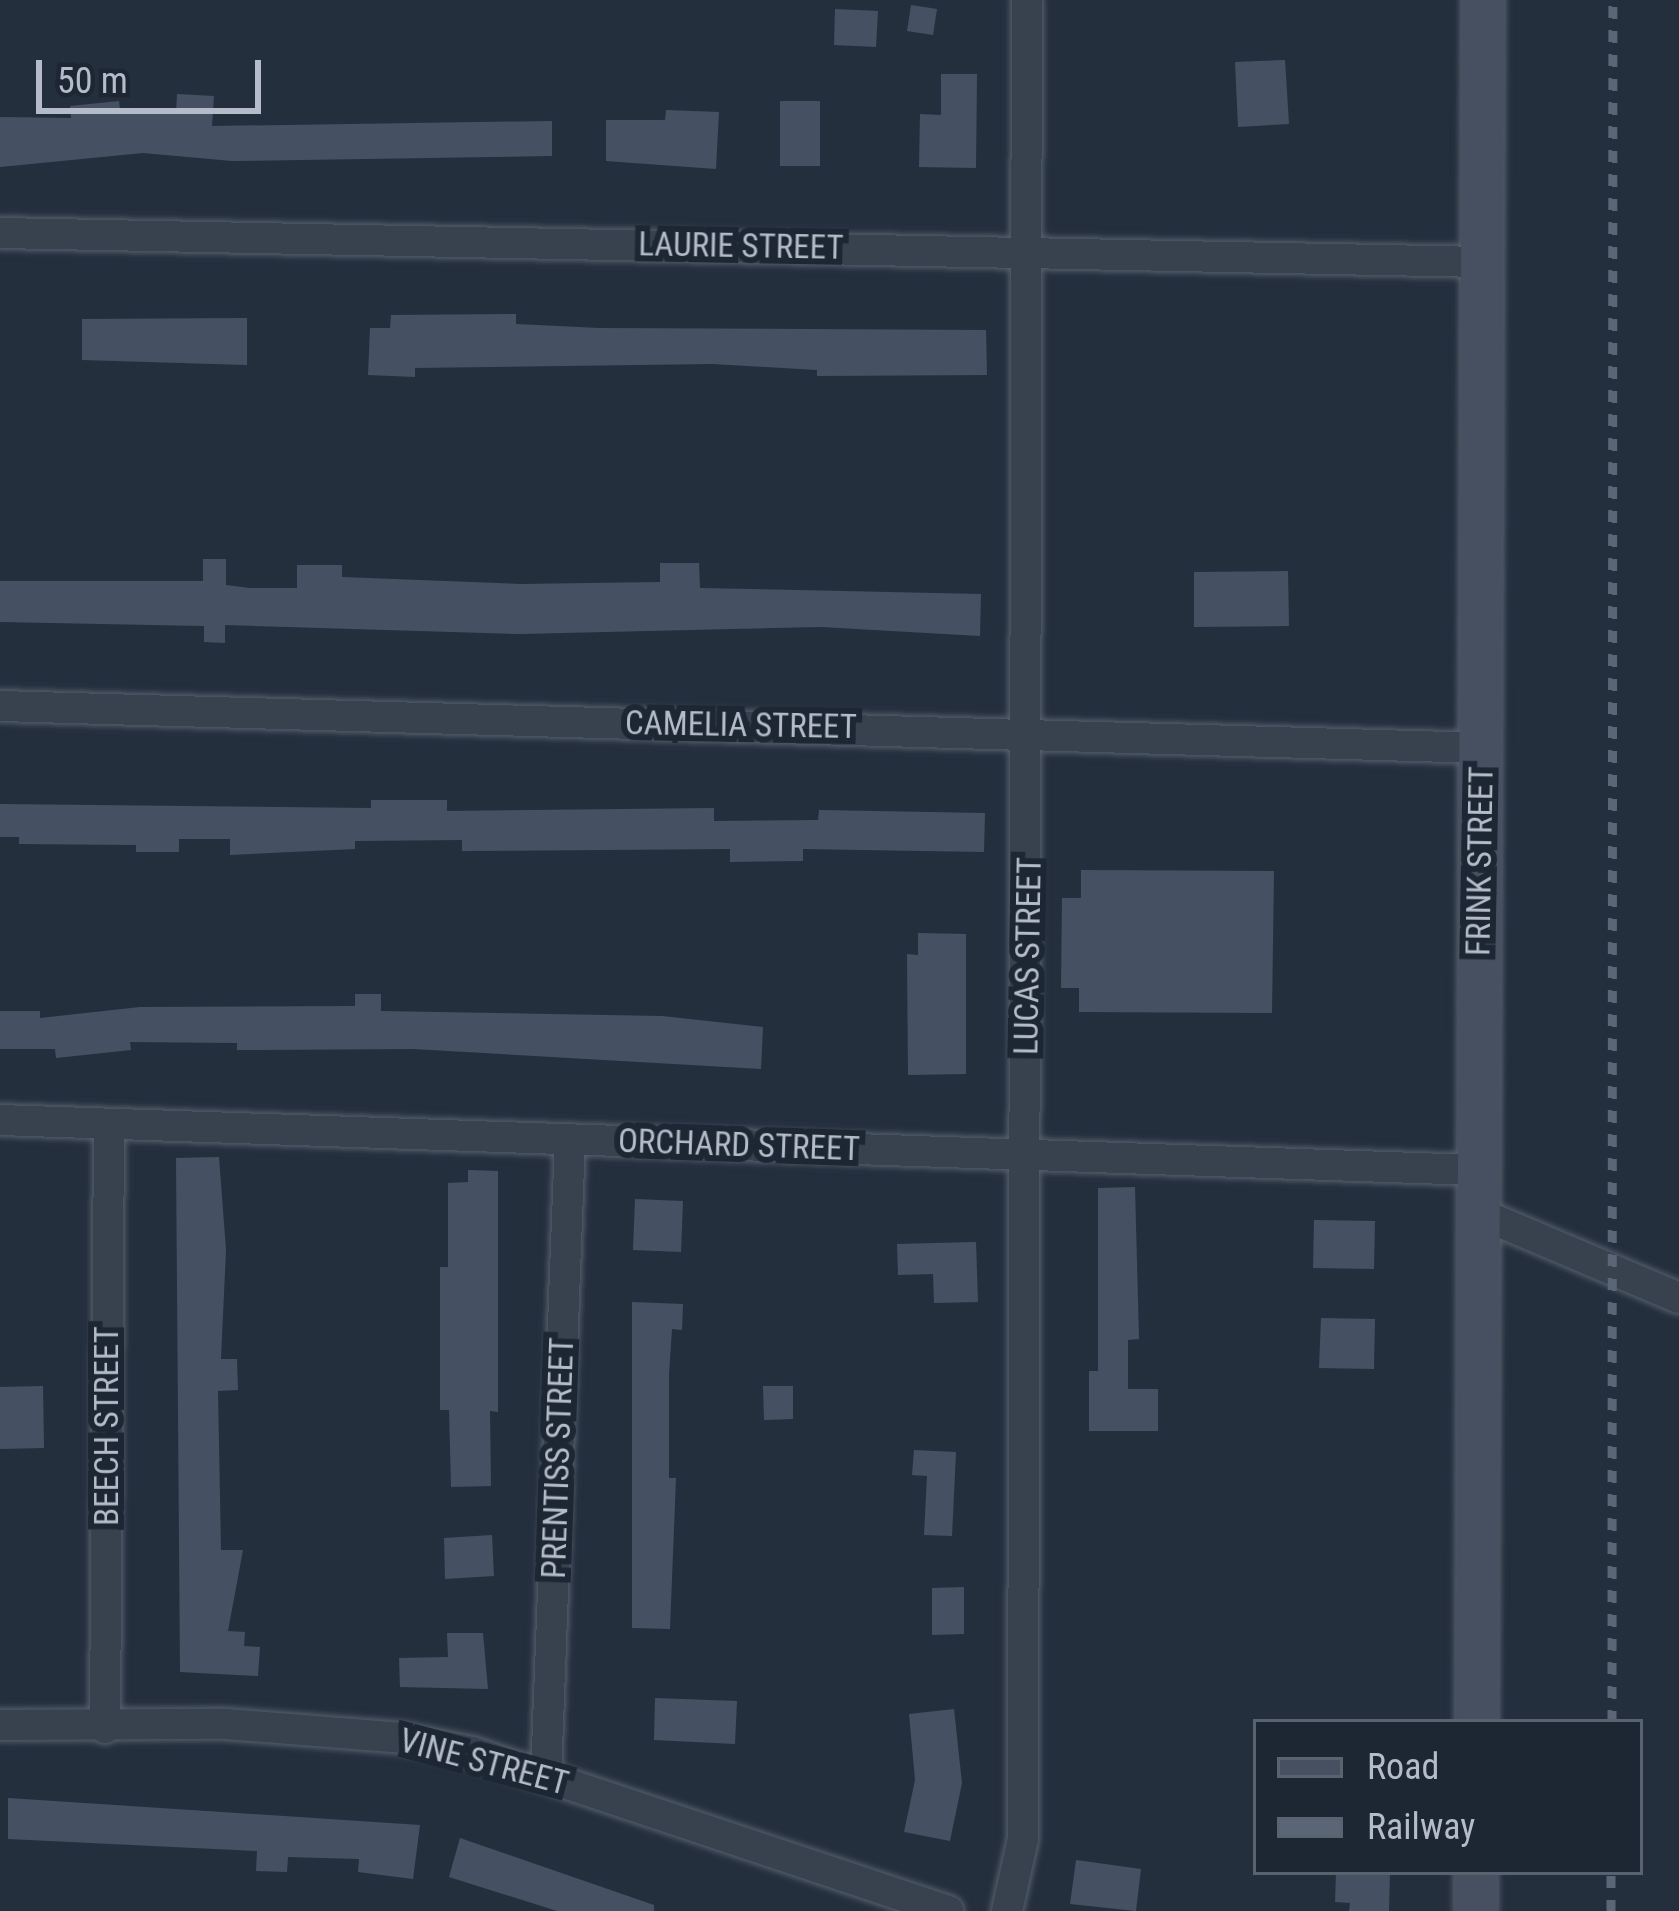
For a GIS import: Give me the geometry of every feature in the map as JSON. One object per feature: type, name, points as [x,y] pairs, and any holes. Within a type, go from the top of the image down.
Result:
[{"type":"main road","name":"FRINK STREET","points":[[1477,1719],[1483,0]]},
{"type":"main road","points":[[1475,1911],[1476,1875]]},
{"type":"street","name":"LUCAS STREET","points":[[1007,1911],[1022,1839],[1030,732],[1027,0]]},
{"type":"street","name":"LAURIE STREET","points":[[0,232],[1483,262]]},
{"type":"street","name":"CAMELIA STREET","points":[[0,706],[1482,748]]},
{"type":"street","name":"ORCHARD STREET","points":[[0,1120],[1478,1170]]},
{"type":"street","name":"BEECH STREET","points":[[105,1728],[109,1125]]},
{"type":"street","name":"PRENTISS STREET","points":[[547,1776],[570,1139]]},
{"type":"street","points":[[1481,1214],[1679,1298]]},
{"type":"street","name":"VINE STREET","points":[[0,1725],[313,1727],[472,1752],[947,1911]]},
{"type":"building","points":[[911,5],[937,9],[933,35],[907,31]]},
{"type":"building","points":[[835,9],[878,11],[876,47],[834,45]]},
{"type":"building","points":[[1285,60],[1289,124],[1238,127],[1235,62]]},
{"type":"building","points":[[941,74],[977,74],[976,168],[919,167],[920,114],[941,115]]},
{"type":"building","points":[[177,94],[214,96],[212,126],[552,121],[552,156],[232,161],[143,153],[0,167],[0,117],[71,118],[70,106],[119,101],[120,109],[176,113]]},
{"type":"building","points":[[780,101],[820,101],[820,166],[780,166]]},
{"type":"building","points":[[666,110],[719,112],[716,169],[606,161],[606,120],[665,120]]},
{"type":"building","points":[[516,314],[516,324],[599,328],[986,330],[987,375],[817,376],[817,370],[713,364],[415,368],[415,377],[368,375],[370,328],[390,328],[391,315]]},
{"type":"building","points":[[247,318],[247,365],[82,360],[82,319]]},
{"type":"building","points":[[203,559],[226,559],[226,585],[249,588],[297,588],[297,565],[342,565],[342,577],[521,584],[660,582],[660,563],[699,563],[700,588],[981,594],[980,636],[821,627],[520,634],[225,625],[225,643],[204,642],[204,626],[0,622],[0,581],[203,581]]},
{"type":"building","points":[[1288,571],[1289,626],[1194,627],[1194,572]]},
{"type":"building","points":[[371,800],[447,800],[447,811],[714,808],[714,821],[818,820],[819,810],[985,813],[984,852],[803,849],[803,861],[730,862],[730,849],[462,851],[462,840],[355,841],[355,849],[230,855],[230,839],[179,839],[179,852],[136,852],[136,845],[19,844],[19,837],[0,837],[0,804],[371,808]]},
{"type":"building","points":[[1081,870],[1274,871],[1272,1013],[1079,1012],[1079,988],[1061,988],[1062,898],[1081,898]]},
{"type":"building","points":[[918,933],[966,934],[966,1074],[908,1075],[907,954],[918,955]]},
{"type":"building","points":[[355,994],[381,994],[381,1011],[662,1016],[763,1027],[761,1069],[413,1049],[237,1050],[237,1043],[130,1042],[131,1050],[56,1058],[55,1049],[0,1049],[0,1011],[40,1011],[40,1018],[140,1007],[355,1006]]},
{"type":"building","points":[[219,1157],[226,1250],[221,1359],[237,1359],[238,1390],[218,1391],[221,1550],[243,1550],[228,1631],[245,1632],[244,1646],[260,1647],[258,1676],[180,1672],[176,1158]]},
{"type":"building","points":[[468,1170],[498,1171],[498,1412],[490,1411],[491,1486],[451,1487],[449,1410],[440,1410],[440,1267],[448,1267],[448,1183],[468,1182]]},
{"type":"building","points":[[1135,1187],[1139,1339],[1128,1340],[1128,1389],[1158,1389],[1158,1431],[1089,1431],[1089,1371],[1098,1371],[1098,1188]]},
{"type":"building","points":[[635,1199],[683,1201],[681,1252],[633,1250]]},
{"type":"building","points":[[1314,1220],[1375,1221],[1374,1269],[1313,1268]]},
{"type":"building","points":[[976,1242],[978,1302],[934,1303],[933,1274],[898,1275],[897,1244]]},
{"type":"building","points":[[632,1302],[683,1304],[682,1330],[672,1329],[669,1375],[669,1478],[676,1478],[670,1629],[632,1628]]},
{"type":"building","points":[[1321,1318],[1375,1319],[1374,1369],[1319,1368]]},
{"type":"building","points":[[43,1386],[44,1448],[0,1449],[0,1387]]},
{"type":"building","points":[[763,1386],[793,1386],[793,1419],[764,1420]]},
{"type":"building","points":[[914,1450],[956,1452],[952,1536],[924,1535],[927,1476],[912,1475]]},
{"type":"building","points":[[492,1535],[494,1576],[445,1579],[444,1538]]},
{"type":"building","points":[[964,1587],[964,1634],[932,1635],[932,1588]]},
{"type":"building","points":[[447,1633],[483,1633],[488,1689],[400,1687],[399,1658],[448,1657]]},
{"type":"building","points":[[655,1698],[737,1701],[735,1744],[654,1740]]},
{"type":"building","points":[[954,1709],[962,1783],[950,1841],[904,1832],[915,1780],[909,1714]]},
{"type":"building","points":[[8,1798],[420,1825],[413,1879],[358,1872],[359,1859],[288,1857],[287,1872],[256,1871],[257,1851],[8,1839]]},
{"type":"building","points":[[460,1838],[654,1905],[654,1911],[557,1911],[449,1877]]},
{"type":"building","points":[[1076,1860],[1141,1869],[1136,1911],[1070,1904]]},
{"type":"building","points":[[1336,1875],[1390,1875],[1389,1911],[1349,1911],[1350,1903],[1335,1902]]},
{"type":"railway","points":[[1612,1719],[1613,0]]},
{"type":"railway","points":[[1611,1875],[1611,1911]]}]
